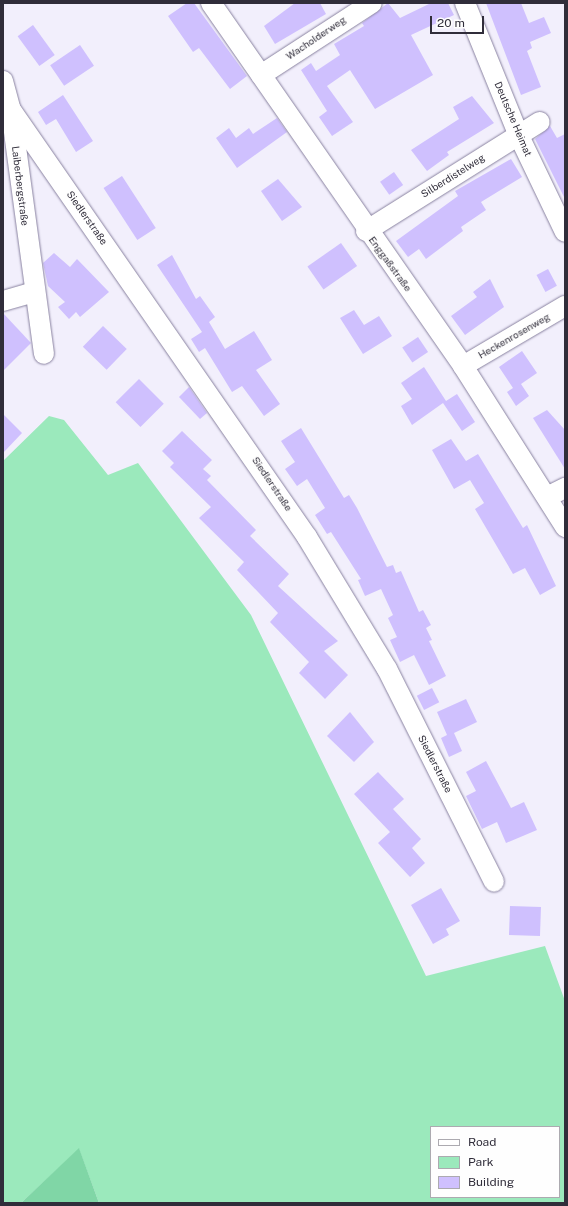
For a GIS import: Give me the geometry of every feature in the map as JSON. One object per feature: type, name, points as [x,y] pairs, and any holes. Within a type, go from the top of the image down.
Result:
[{"type":"street","name":"Enggaßstraße","points":[[211,3],[366,231],[463,366],[557,492],[565,527]]},
{"type":"street","name":"Wacholderweg","points":[[261,75],[372,3]]},
{"type":"street","name":"Deutsche Heimat","points":[[464,3],[519,136],[565,232]]},
{"type":"street","name":"Laiberbergstraße","points":[[3,82],[11,110],[11,175],[34,292],[44,354]]},
{"type":"street","name":"Siedlerstraße","points":[[11,110],[307,537],[388,669],[494,882]]},
{"type":"street","name":"Silberdistelweg","points":[[366,231],[540,122]]},
{"type":"street","points":[[3,301],[34,292]]},
{"type":"street","name":"Heckenrosenweg","points":[[463,366],[565,306]]},
{"type":"green space","points":[[49,416],[64,420],[108,475],[138,463],[251,615],[426,976],[545,946],[565,1001],[565,1203],[99,1203],[79,1149],[21,1203],[3,1203],[3,461]]},
{"type":"green space","points":[[79,1148],[99,1203],[21,1203]]},
{"type":"building","points":[[187,3],[194,3],[247,76],[230,89],[199,48],[193,52],[168,16]]},
{"type":"building","points":[[295,3],[320,3],[326,14],[275,44],[264,26]]},
{"type":"building","points":[[388,3],[400,18],[431,3],[448,3],[454,15],[411,35],[433,75],[375,109],[350,70],[327,86],[353,122],[332,136],[319,117],[327,111],[301,70],[311,63],[316,71],[340,55],[334,44],[364,26],[362,23]]},
{"type":"building","points":[[486,3],[521,3],[529,23],[544,17],[551,33],[530,42],[532,48],[527,51],[541,87],[521,95]]},
{"type":"building","points":[[33,25],[55,55],[39,66],[18,36]]},
{"type":"building","points":[[80,45],[94,66],[64,86],[50,65]]},
{"type":"building","points":[[63,95],[93,141],[76,152],[56,119],[46,125],[38,112]]},
{"type":"building","points":[[472,96],[494,123],[447,152],[449,155],[427,171],[411,150],[459,119],[453,107]]},
{"type":"building","points":[[277,118],[287,132],[237,168],[216,138],[229,128],[236,138],[249,128],[253,134]]},
{"type":"building","points":[[550,126],[557,138],[565,134],[565,199],[535,139]]},
{"type":"building","points":[[511,159],[522,177],[481,202],[486,210],[461,227],[463,231],[426,259],[419,249],[408,257],[396,241],[458,196],[455,191]]},
{"type":"building","points":[[394,172],[403,185],[389,195],[380,182]]},
{"type":"building","points":[[122,176],[156,228],[137,240],[104,188]]},
{"type":"building","points":[[278,179],[302,207],[282,221],[261,191]]},
{"type":"building","points":[[341,243],[357,266],[323,289],[307,267]]},
{"type":"building","points":[[54,253],[70,267],[77,259],[109,292],[80,317],[76,312],[69,319],[58,307],[65,302],[48,286],[43,263]]},
{"type":"building","points":[[172,255],[196,299],[200,296],[215,317],[209,322],[225,349],[254,331],[272,360],[256,370],[280,404],[264,416],[242,386],[232,392],[205,348],[199,352],[191,339],[202,332],[157,265]]},
{"type":"building","points":[[548,269],[557,286],[545,292],[537,275]]},
{"type":"building","points":[[490,279],[504,307],[465,335],[451,316],[477,297],[473,292]]},
{"type":"building","points":[[354,310],[364,325],[379,316],[392,336],[363,354],[340,318]]},
{"type":"building","points":[[3,313],[31,343],[3,371]]},
{"type":"building","points":[[103,326],[127,349],[107,370],[83,347]]},
{"type":"building","points":[[418,337],[428,352],[412,363],[402,348]]},
{"type":"building","points":[[522,351],[537,373],[521,384],[529,396],[516,406],[507,392],[513,388],[499,367]]},
{"type":"building","points":[[424,367],[446,401],[457,394],[475,422],[462,431],[443,403],[412,425],[401,406],[412,399],[401,383]]},
{"type":"building","points":[[139,379],[164,404],[140,427],[116,402]]},
{"type":"building","points":[[189,387],[207,413],[200,419],[179,397]]},
{"type":"building","points":[[547,410],[565,430],[565,469],[533,418]]},
{"type":"building","points":[[3,414],[22,433],[3,453]]},
{"type":"building","points":[[301,428],[344,498],[349,495],[387,567],[393,565],[396,573],[401,571],[419,612],[423,610],[431,625],[426,628],[432,640],[429,641],[446,676],[429,685],[414,655],[400,662],[390,640],[397,637],[388,618],[393,615],[381,589],[365,596],[358,580],[361,579],[331,532],[327,534],[315,515],[325,508],[307,479],[297,486],[285,469],[295,462],[281,441]]},
{"type":"building","points":[[182,431],[212,460],[203,469],[211,476],[207,480],[256,530],[250,536],[289,574],[278,586],[338,641],[324,651],[348,675],[325,699],[299,673],[309,662],[270,622],[278,613],[237,570],[244,562],[199,518],[211,507],[170,467],[174,463],[162,451]]},
{"type":"building","points":[[451,439],[466,461],[478,454],[523,528],[527,525],[556,586],[540,595],[525,568],[513,574],[475,509],[484,503],[470,480],[454,489],[432,450]]},
{"type":"building","points":[[432,688],[439,702],[424,710],[417,696]]},
{"type":"building","points":[[466,699],[477,722],[454,733],[462,751],[449,757],[441,738],[447,735],[437,712]]},
{"type":"building","points":[[350,712],[374,742],[354,762],[327,736]]},
{"type":"building","points":[[486,761],[511,808],[524,802],[537,830],[506,843],[497,822],[482,829],[466,796],[476,791],[466,772]]},
{"type":"building","points":[[378,772],[404,799],[393,809],[421,839],[412,848],[425,863],[410,877],[378,843],[390,832],[354,794]]},
{"type":"building","points":[[441,888],[460,921],[446,929],[449,935],[433,944],[411,905]]},
{"type":"building","points":[[510,906],[541,907],[540,936],[509,935]]}]
